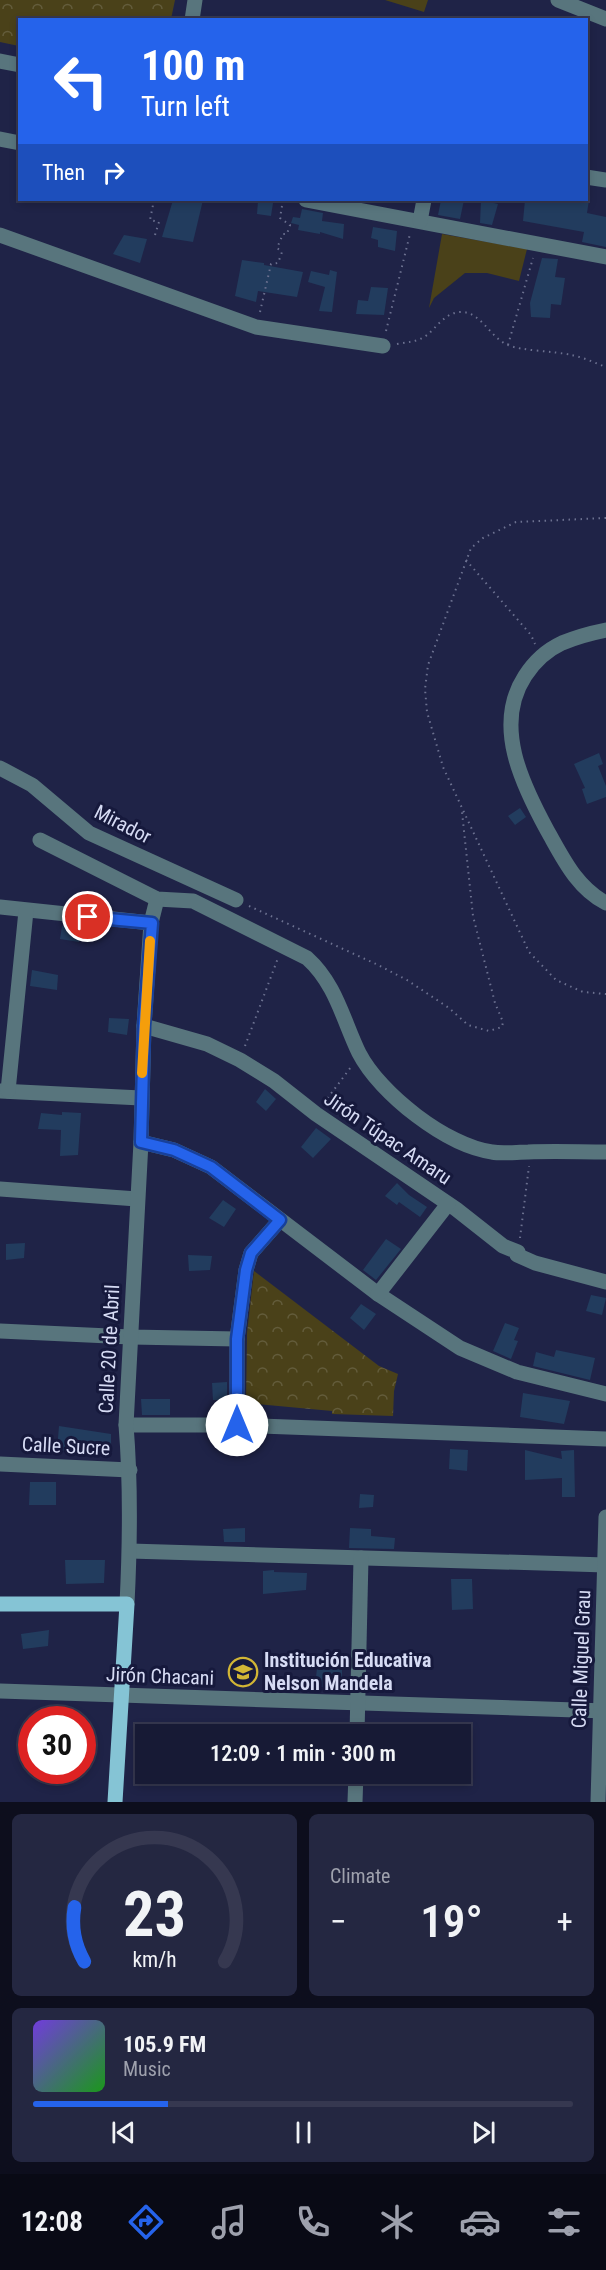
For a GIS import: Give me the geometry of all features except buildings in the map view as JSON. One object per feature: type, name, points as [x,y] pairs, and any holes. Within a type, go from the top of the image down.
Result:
[{"type":"main road","points":[[0,1604],[127,1604]]},
{"type":"main road","name":"Calle 20 de Abril","points":[[115,1802],[127,1604]]},
{"type":"street","points":[[192,18],[195,0]]},
{"type":"street","points":[[558,0],[583,4],[606,19]]},
{"type":"street","points":[[0,61],[18,64]]},
{"type":"street","points":[[0,139],[18,143]]},
{"type":"street","points":[[588,177],[606,180]]},
{"type":"street","points":[[311,201],[606,257]]},
{"type":"street","points":[[420,221],[424,201]]},
{"type":"street","points":[[0,235],[256,327],[383,346]]},
{"type":"street","points":[[606,630],[560,644],[541,657],[522,681],[512,710],[511,738],[528,796],[571,872],[590,893],[606,903]]},
{"type":"street","name":"Mirador","points":[[0,768],[32,785],[88,833],[236,900]]},
{"type":"street","points":[[40,840],[156,899],[194,901],[307,958],[316,966],[333,990],[360,1055],[379,1083],[406,1108],[430,1125],[456,1139],[492,1152],[606,1152]]},
{"type":"street","name":"Calle 20 de Abril","points":[[127,1604],[130,1551],[130,1470],[126,1425],[141,1142],[144,1026],[156,899]]},
{"type":"street","points":[[0,907],[152,923]]},
{"type":"street","points":[[26,911],[4,1091],[141,1098]]},
{"type":"street","name":"Jirón Túpac Amaru","points":[[144,1026],[207,1044],[240,1060],[274,1081],[316,1114],[448,1204],[502,1246],[518,1252],[517,1255],[535,1263],[606,1282]]},
{"type":"street","points":[[141,1142],[174,1150],[211,1167],[378,1294],[460,1348],[517,1371],[606,1393]]},
{"type":"street","points":[[0,1189],[137,1199]]},
{"type":"street","points":[[378,1294],[448,1204]]},
{"type":"street","points":[[237,1425],[237,1339],[247,1262],[251,1253],[280,1220]]},
{"type":"street","points":[[0,1331],[237,1339]]},
{"type":"street","points":[[126,1425],[237,1425],[606,1439]]},
{"type":"street","name":"Calle Sucre","points":[[0,1464],[130,1470]]},
{"type":"street","name":"Calle Miguel Grau","points":[[598,1802],[603,1711],[606,1517]]},
{"type":"street","points":[[130,1551],[605,1565]]},
{"type":"street","points":[[357,1724],[361,1558]]},
{"type":"street","name":"Jirón Chacani","points":[[0,1691],[603,1711]]},
{"type":"street","points":[[355,1802],[356,1784]]},
{"type":"path","points":[[154,201],[150,220],[159,222],[155,236]]},
{"type":"path","points":[[256,327],[271,264],[278,263],[282,252],[277,248],[283,234],[287,234],[290,225],[280,218],[282,201]]},
{"type":"path","points":[[420,221],[412,227],[383,346],[416,341],[428,334],[438,323],[454,313],[462,312],[471,314],[480,320],[508,345],[574,355],[606,367]]},
{"type":"path","points":[[508,345],[537,245]]},
{"type":"path","points":[[606,518],[516,522],[483,538],[471,548],[434,646],[428,665],[425,689],[433,737],[442,767],[529,952],[556,980],[583,992],[606,994]]},
{"type":"path","points":[[466,560],[531,635],[541,657]]},
{"type":"path","points":[[236,900],[396,975],[449,1008],[468,1025],[489,1031],[498,1030],[502,1028],[503,1022],[495,1003],[473,916],[462,810]]},
{"type":"path","points":[[240,1060],[276,962],[285,946]]},
{"type":"path","points":[[316,1114],[360,1055]]},
{"type":"path","points":[[518,1252],[531,1152]]},
{"type":"green space","points":[[0,0],[175,0],[171,18],[18,18],[18,46],[0,42]]},
{"type":"green space","points":[[385,0],[428,0],[424,12]]},
{"type":"green space","points":[[442,234],[527,249],[519,281],[487,273],[465,273],[434,298],[429,308]]},
{"type":"green space","points":[[254,1271],[379,1366],[398,1374],[394,1391],[393,1416],[332,1414],[332,1411],[246,1403],[247,1333]]},
{"type":"slow traffic","points":[[142,1073],[150,941]]},
{"type":"place","name":"Institución Educativa Nelson Mandela","points":[[243,1672]]},
{"type":"route","points":[[88,917],[152,923],[144,1026],[141,1142],[174,1150],[211,1167],[280,1220],[251,1253],[247,1262],[237,1339],[237,1425]]}]
